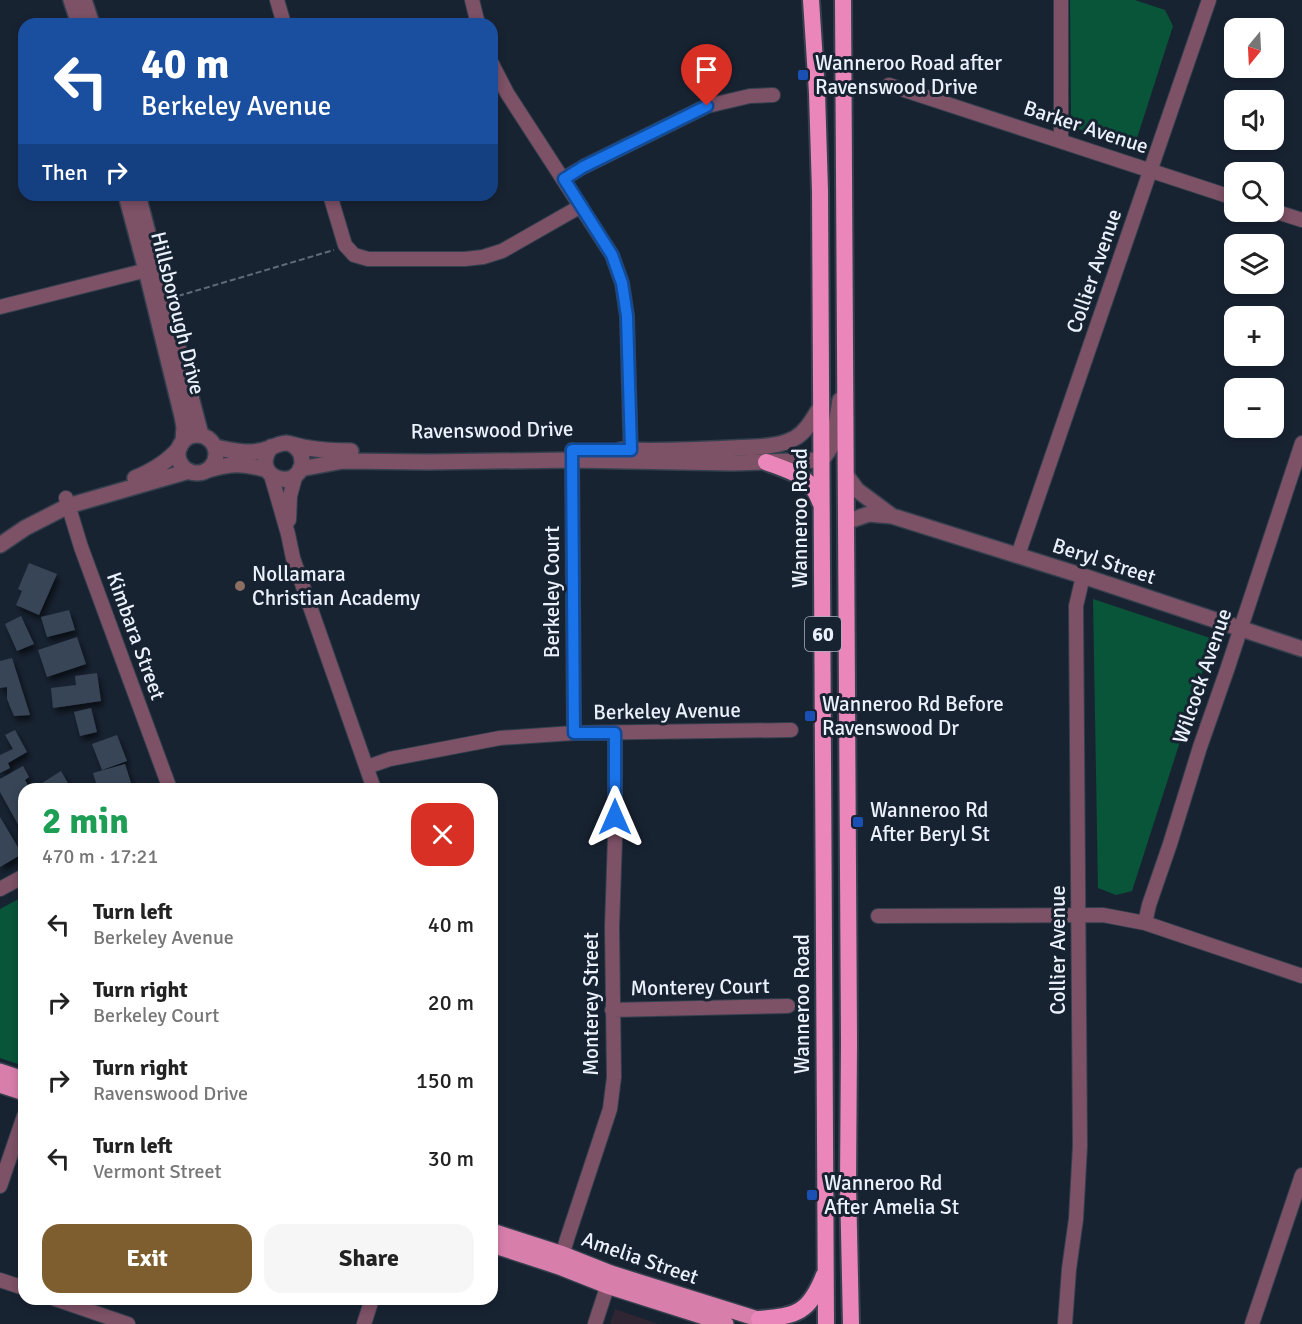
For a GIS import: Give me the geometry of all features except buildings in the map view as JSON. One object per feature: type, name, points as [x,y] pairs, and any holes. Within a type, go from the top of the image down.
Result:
[{"type":"highway","name":"Wanneroo Road","points":[[810,0],[817,93],[820,191],[826,1324]]},
{"type":"highway","name":"60","points":[[843,0],[848,1185],[851,1324]]},
{"type":"highway","points":[[766,462],[786,469],[803,479],[813,487],[823,507]]},
{"type":"highway","points":[[767,1322],[786,1317],[805,1308],[818,1291],[826,1269]]},
{"type":"main road","points":[[0,1071],[18,1077]]},
{"type":"main road","points":[[0,1085],[18,1091]]},
{"type":"main road","name":"Amelia Street","points":[[498,1234],[726,1324]]},
{"type":"main road","name":"Amelia Street","points":[[498,1246],[561,1260]]},
{"type":"main road","name":"Amelia Street","points":[[609,1279],[767,1322]]},
{"type":"street","points":[[71,0],[77,18]]},
{"type":"street","points":[[84,0],[90,18]]},
{"type":"street","points":[[277,0],[282,18]]},
{"type":"street","points":[[472,0],[476,18]]},
{"type":"street","points":[[1061,0],[1061,141]]},
{"type":"street","name":"Collier Avenue","points":[[1018,555],[1150,170],[1204,1]]},
{"type":"street","points":[[498,76],[612,255],[622,283],[627,316],[631,455]]},
{"type":"street","name":"Barker Avenue","points":[[890,86],[1224,195]]},
{"type":"street","points":[[564,179],[583,167],[707,106],[750,96],[773,95]]},
{"type":"street","name":"Hillsborough Drive","points":[[128,201],[152,269],[166,300],[201,435]]},
{"type":"street","name":"Hillsborough Drive","points":[[139,201],[184,427],[181,444]]},
{"type":"street","points":[[332,201],[345,245],[354,255],[368,259],[483,257],[502,251],[581,206]]},
{"type":"street","points":[[1284,214],[1302,220]]},
{"type":"street","points":[[0,307],[152,269]]},
{"type":"street","points":[[822,460],[834,438],[845,368]]},
{"type":"street","name":"Ravenswood Drive","points":[[291,444],[303,448],[331,451],[572,455],[631,455],[738,448],[787,442],[798,436],[810,424],[822,406]]},
{"type":"street","points":[[0,545],[67,502],[147,473],[173,456],[181,444],[195,435],[207,438],[215,447],[215,461],[208,470]]},
{"type":"street","points":[[215,447],[246,452],[259,451],[284,442],[297,449],[302,462],[290,496],[288,534]]},
{"type":"street","name":"Wilcock Avenue","points":[[1145,923],[1200,747],[1302,443]]},
{"type":"street","points":[[181,444],[178,454],[180,461],[189,471],[196,473],[221,466],[240,464],[284,480],[298,472]]},
{"type":"street","points":[[271,447],[265,458],[293,558],[372,783]]},
{"type":"street","name":"Ravenswood Drive","points":[[298,472],[343,461],[428,462],[572,455]]},
{"type":"street","name":"Berkeley Court","points":[[572,455],[574,733]]},
{"type":"street","name":"Ravenswood Drive","points":[[631,455],[692,463],[822,460]]},
{"type":"street","points":[[0,533],[40,509],[189,471]]},
{"type":"street","name":"Beryl Street","points":[[846,475],[857,490],[892,516]]},
{"type":"street","name":"Kimbara Street","points":[[67,502],[81,547],[168,783]]},
{"type":"street","name":"Beryl Street","points":[[846,522],[869,514],[892,516],[1083,576],[1302,649]]},
{"type":"street","name":"Collier Avenue","points":[[1065,1324],[1076,1219],[1080,1146],[1076,606],[1083,576]]},
{"type":"street","name":"Berkeley Avenue","points":[[367,766],[390,759],[500,738],[574,733],[791,730]]},
{"type":"street","name":"Monterey Street","points":[[561,1260],[610,1109],[614,1077],[612,1010],[615,733]]},
{"type":"street","points":[[0,889],[18,879]]},
{"type":"street","points":[[878,916],[1103,915],[1145,923],[1302,976]]},
{"type":"street","name":"Monterey Court","points":[[612,1010],[788,1006]]},
{"type":"street","points":[[0,1186],[18,1134]]},
{"type":"street","points":[[1252,1324],[1302,1175]]},
{"type":"street","points":[[595,1324],[609,1279]]},
{"type":"street","points":[[0,1280],[18,1286]]},
{"type":"street","points":[[73,1305],[128,1324]]},
{"type":"street","points":[[364,1324],[370,1305]]},
{"type":"path","points":[[166,300],[327,253],[345,245]]},
{"type":"shaded area","points":[[615,1309],[658,1324],[610,1324]]},
{"type":"green space","points":[[1070,0],[1135,0],[1165,10],[1173,26],[1137,138],[1128,144],[1078,129],[1071,117]]},
{"type":"green space","points":[[1093,599],[1213,639],[1132,891],[1116,895],[1098,888]]},
{"type":"green space","points":[[18,899],[18,1064],[0,1058],[0,909]]},
{"type":"place","name":"Wanneroo Road after Ravenswood Drive","points":[[803,75]]},
{"type":"place","name":"Nollamara Christian Academy","points":[[240,586]]},
{"type":"place","name":"Wanneroo Rd Before Ravenswood Dr","points":[[810,716]]},
{"type":"place","name":"Wanneroo Rd After Beryl St","points":[[858,822]]},
{"type":"place","name":"Wanneroo Rd After Amelia St","points":[[812,1195]]},
{"type":"route","points":[[615,817],[615,733],[574,733],[572,450],[631,450],[627,316],[622,283],[612,255],[564,179],[583,167],[707,106]]}]
